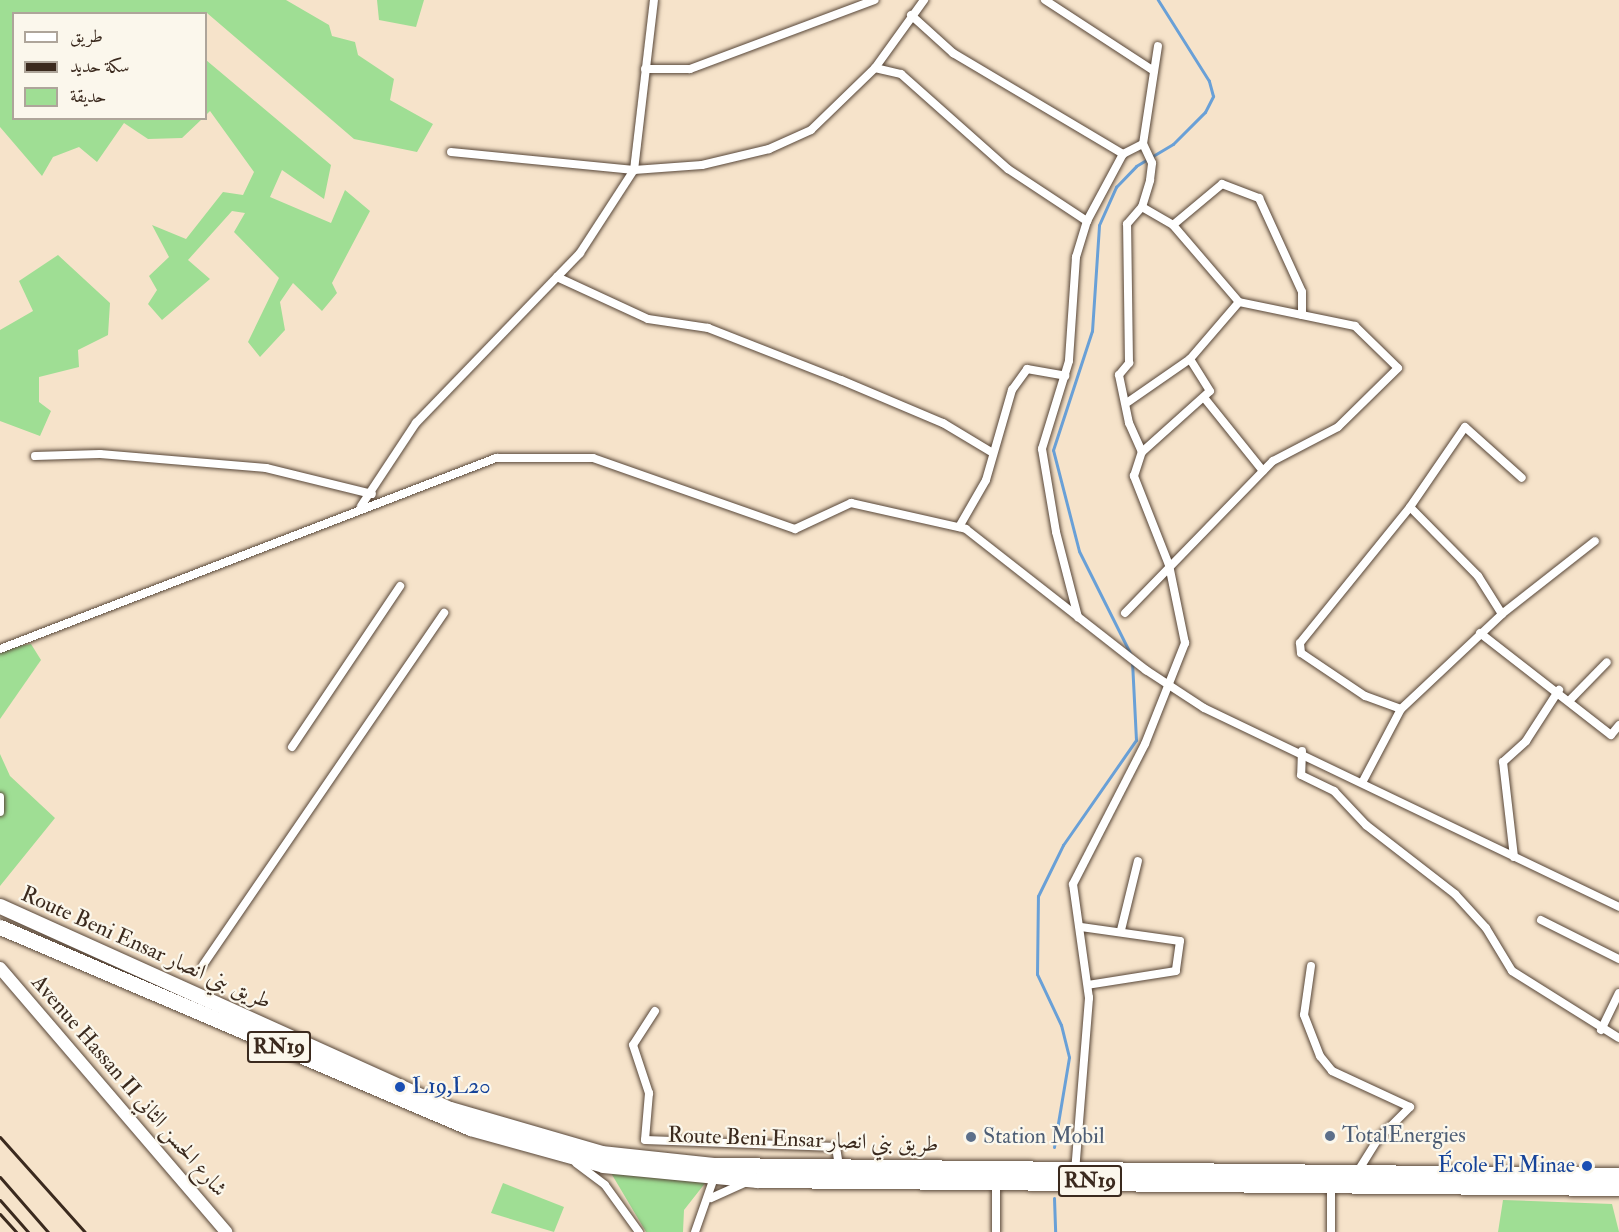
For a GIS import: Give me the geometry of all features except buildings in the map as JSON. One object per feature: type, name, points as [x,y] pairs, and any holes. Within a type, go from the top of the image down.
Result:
[{"type":"highway","name":"Route Beni Ensar طريق بني انصار","points":[[0,906],[450,1109],[602,1159],[688,1162],[715,1171],[839,1165],[1075,1174],[1619,1188]]},
{"type":"highway","name":"Route Beni Ensar طريق بني انصار","points":[[0,927],[470,1128],[562,1156],[715,1171],[757,1179],[996,1181],[1075,1174]]},
{"type":"highway","name":"Route Beni Ensar طريق بني انصار","points":[[1331,1179],[1357,1173],[1619,1175]]},
{"type":"street","points":[[361,506],[416,423],[557,277],[634,170],[654,0]]},
{"type":"street","points":[[645,69],[690,69],[875,0]]},
{"type":"street","points":[[451,152],[634,170],[702,165],[769,149],[811,130],[875,68],[924,0]]},
{"type":"street","points":[[1045,0],[1154,71]]},
{"type":"street","points":[[911,15],[953,52],[1123,154]]},
{"type":"street","points":[[1142,452],[1129,423],[1128,402],[1119,375],[1129,363],[1127,224],[1142,207],[1152,163],[1145,147],[1158,46]]},
{"type":"street","points":[[875,68],[901,74],[1008,170],[1087,221]]},
{"type":"street","points":[[1078,617],[1056,532],[1042,449],[1065,376],[1076,328],[1076,257],[1087,221],[1123,154],[1145,147]]},
{"type":"street","points":[[1173,225],[1222,184],[1259,198],[1302,292],[1302,315]]},
{"type":"street","points":[[1125,613],[1263,471],[1338,427],[1398,368],[1355,326],[1239,302],[1173,225],[1142,207]]},
{"type":"street","points":[[557,277],[648,319],[708,328],[841,380],[943,423],[993,453]]},
{"type":"street","points":[[1128,402],[1190,359],[1239,302]]},
{"type":"street","points":[[1075,1174],[1088,985],[1081,927],[1072,884],[1171,688],[1185,643],[1170,566],[1134,476],[1142,452],[1206,400],[1210,391],[1190,359]]},
{"type":"street","points":[[959,527],[986,480],[1000,414],[1027,369],[1065,376]]},
{"type":"street","points":[[1206,400],[1263,471]]},
{"type":"street","points":[[1401,709],[1365,696],[1301,653],[1300,643],[1410,507],[1465,427],[1522,478]]},
{"type":"street","points":[[35,456],[100,454],[266,468],[369,492],[381,500]]},
{"type":"street","points":[[0,649],[361,506],[496,458],[593,458],[795,529],[851,503],[959,527],[1171,688],[1232,723],[1302,752],[1363,781],[1619,907]]},
{"type":"street","points":[[1410,507],[1478,576],[1502,614]]},
{"type":"street","points":[[1363,781],[1401,709],[1480,633],[1595,541]]},
{"type":"street","points":[[292,747],[400,586]]},
{"type":"street","points":[[203,965],[444,613]]},
{"type":"street","points":[[1480,633],[1559,690],[1611,735],[1619,725]]},
{"type":"street","points":[[1569,701],[1607,662]]},
{"type":"street","points":[[1514,857],[1503,762],[1526,741],[1559,690]]},
{"type":"street","points":[[1302,752],[1301,775],[1334,791],[1366,825],[1455,894],[1486,928],[1512,971],[1601,1030],[1619,1038]]},
{"type":"street","points":[[0,797],[0,812]]},
{"type":"street","points":[[1121,930],[1138,861]]},
{"type":"street","points":[[1541,920],[1619,959]]},
{"type":"street","points":[[1081,927],[1121,930],[1180,941],[1176,971],[1088,985]]},
{"type":"street","points":[[1311,966],[1304,1015],[1320,1056],[1332,1071],[1410,1107],[1378,1139],[1357,1173]]},
{"type":"street","name":"Avenue Hassan II شارع الحسن الثاني","points":[[0,968],[226,1232]]},
{"type":"street","points":[[1601,1030],[1619,993]]},
{"type":"street","points":[[655,1011],[633,1045],[649,1093],[642,1135],[650,1141],[688,1144],[836,1147],[839,1165]]},
{"type":"street","points":[[688,1144],[688,1162]]},
{"type":"street","points":[[562,1156],[605,1185],[639,1232]]},
{"type":"street","points":[[602,1159],[605,1185]]},
{"type":"street","points":[[695,1232],[708,1200],[715,1171]]},
{"type":"street","points":[[708,1200],[757,1179]]},
{"type":"street","points":[[1331,1179],[1331,1232]]},
{"type":"street","points":[[996,1181],[996,1232]]},
{"type":"green space","points":[[0,0],[286,0],[329,25],[332,36],[355,42],[358,55],[394,79],[390,100],[433,124],[417,152],[354,139],[207,12],[12,12],[12,120],[201,120],[182,138],[148,139],[124,123],[97,162],[79,147],[53,157],[42,176],[0,127]]},
{"type":"green space","points":[[377,0],[424,0],[416,27],[379,20]]},
{"type":"green space","points":[[207,61],[331,165],[324,199],[282,170],[270,197],[331,223],[345,190],[370,211],[332,283],[337,293],[322,311],[293,283],[280,302],[285,330],[260,357],[248,342],[279,278],[234,232],[245,213],[232,211],[188,260],[210,279],[162,320],[148,304],[157,290],[149,276],[169,257],[152,225],[186,239],[223,192],[243,195],[254,172],[210,111],[207,114]]},
{"type":"green space","points":[[58,255],[110,303],[108,335],[78,350],[79,367],[39,377],[39,402],[51,411],[40,436],[0,421],[0,330],[33,311],[19,281]]},
{"type":"green space","points":[[31,644],[41,660],[0,719],[0,649]]},
{"type":"green space","points":[[0,754],[10,776],[55,818],[0,886]]},
{"type":"green space","points":[[611,1173],[706,1182],[684,1210],[683,1232],[646,1232]]},
{"type":"green space","points":[[503,1183],[564,1207],[554,1232],[491,1213]]},
{"type":"green space","points":[[1503,1200],[1612,1204],[1619,1232],[1498,1232]]},
{"type":"waterway","points":[[1131,655],[1079,551],[1053,450],[1092,331],[1099,225],[1116,187],[1136,166],[1173,144],[1205,112],[1213,96],[1209,81],[1158,0]]},
{"type":"waterway","points":[[1054,1147],[1069,1057],[1061,1025],[1037,974],[1038,896],[1063,845],[1136,740],[1132,661]]},
{"type":"waterway","points":[[1054,1198],[1055,1232]]},
{"type":"railway","points":[[0,1137],[85,1232]]},
{"type":"railway","points":[[0,1177],[48,1232]]},
{"type":"railway","points":[[0,1200],[28,1232]]},
{"type":"railway","points":[[0,1214],[16,1232]]},
{"type":"place","name":"L19,L20","points":[[400,1087]]},
{"type":"place","name":"TotalEnergies","points":[[1330,1136]]},
{"type":"place","name":"Station Mobil","points":[[971,1137]]},
{"type":"place","name":"École El Minae","points":[[1587,1166]]}]
